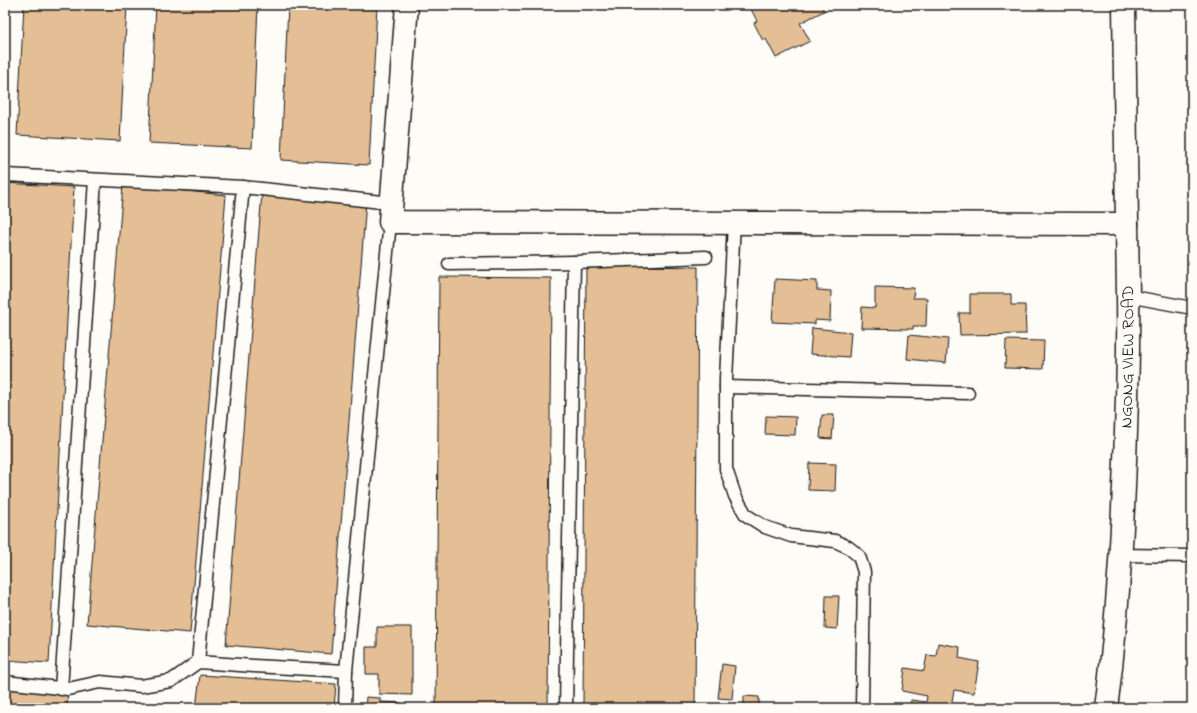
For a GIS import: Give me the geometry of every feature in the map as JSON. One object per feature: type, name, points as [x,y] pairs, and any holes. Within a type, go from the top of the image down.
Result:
[{"type":"street","points":[[407,5],[391,212],[734,222],[1127,224]]},
{"type":"street","name":"NGONG VIEW ROAD","points":[[1106,708],[1117,611],[1127,406],[1128,296],[1124,5]]},
{"type":"lane","points":[[5,175],[243,187],[391,212],[346,671],[345,708]]},
{"type":"lane","points":[[61,689],[96,180]]},
{"type":"lane","points":[[198,662],[243,187]]},
{"type":"lane","points":[[734,222],[726,387],[726,469],[735,496],[746,515],[765,527],[790,536],[835,541],[848,546],[859,556],[864,572],[862,708]]},
{"type":"lane","points":[[449,264],[574,262],[706,257]]},
{"type":"lane","points":[[566,708],[574,262]]},
{"type":"lane","points":[[1128,296],[1192,308]]},
{"type":"lane","points":[[726,387],[968,393]]},
{"type":"lane","points":[[1120,555],[1192,556]]},
{"type":"lane","points":[[5,682],[61,689],[68,689],[100,682],[141,686],[171,681],[198,662],[346,671]]},
{"type":"building","points":[[24,5],[127,5],[120,141],[17,135]]},
{"type":"building","points":[[156,5],[258,5],[252,148],[149,143]]},
{"type":"building","points":[[288,5],[377,5],[369,165],[281,160]]},
{"type":"building","points":[[749,5],[821,5],[824,11],[800,23],[810,41],[776,58],[766,39],[763,41],[754,23],[757,21]]},
{"type":"building","points":[[5,183],[74,187],[49,663],[5,660]]},
{"type":"building","points":[[123,185],[226,195],[190,633],[87,624]]},
{"type":"building","points":[[262,192],[366,201],[331,654],[226,645]]},
{"type":"building","points":[[586,265],[698,267],[695,708],[583,708]]},
{"type":"building","points":[[439,277],[551,278],[548,708],[436,708]]},
{"type":"building","points":[[775,279],[817,281],[817,290],[831,291],[830,321],[815,320],[815,324],[772,322]]},
{"type":"building","points":[[875,287],[914,288],[913,298],[927,298],[926,326],[913,326],[913,329],[861,328],[862,307],[875,308]]},
{"type":"building","points":[[970,294],[1011,294],[1011,305],[1025,305],[1026,334],[960,335],[959,313],[970,313]]},
{"type":"building","points":[[812,328],[851,332],[849,357],[810,354]]},
{"type":"building","points":[[909,335],[948,339],[946,363],[907,359]]},
{"type":"building","points":[[1006,340],[1044,341],[1043,369],[1005,368]]},
{"type":"building","points":[[822,415],[834,415],[832,439],[820,438]]},
{"type":"building","points":[[766,416],[796,417],[795,435],[765,434]]},
{"type":"building","points":[[809,463],[836,464],[835,491],[808,490]]},
{"type":"building","points":[[826,596],[839,596],[837,629],[825,628]]},
{"type":"building","points":[[377,627],[412,627],[412,695],[379,694],[379,674],[366,674],[366,647],[377,647]]},
{"type":"building","points":[[938,643],[960,647],[959,658],[979,662],[974,693],[954,690],[951,707],[961,708],[910,708],[911,700],[926,702],[927,696],[902,691],[905,668],[924,671],[927,655],[936,656]]},
{"type":"building","points":[[722,664],[735,666],[732,699],[718,698]]},
{"type":"building","points":[[200,675],[336,684],[334,708],[196,708]]},
{"type":"building","points":[[5,677],[68,689],[67,708],[5,703]]},
{"type":"building","points":[[744,696],[759,697],[759,708],[744,708]]},
{"type":"building","points":[[366,697],[380,698],[380,702],[401,703],[401,708],[365,708]]},
{"type":"building","points":[[733,704],[744,708],[732,708]]}]
